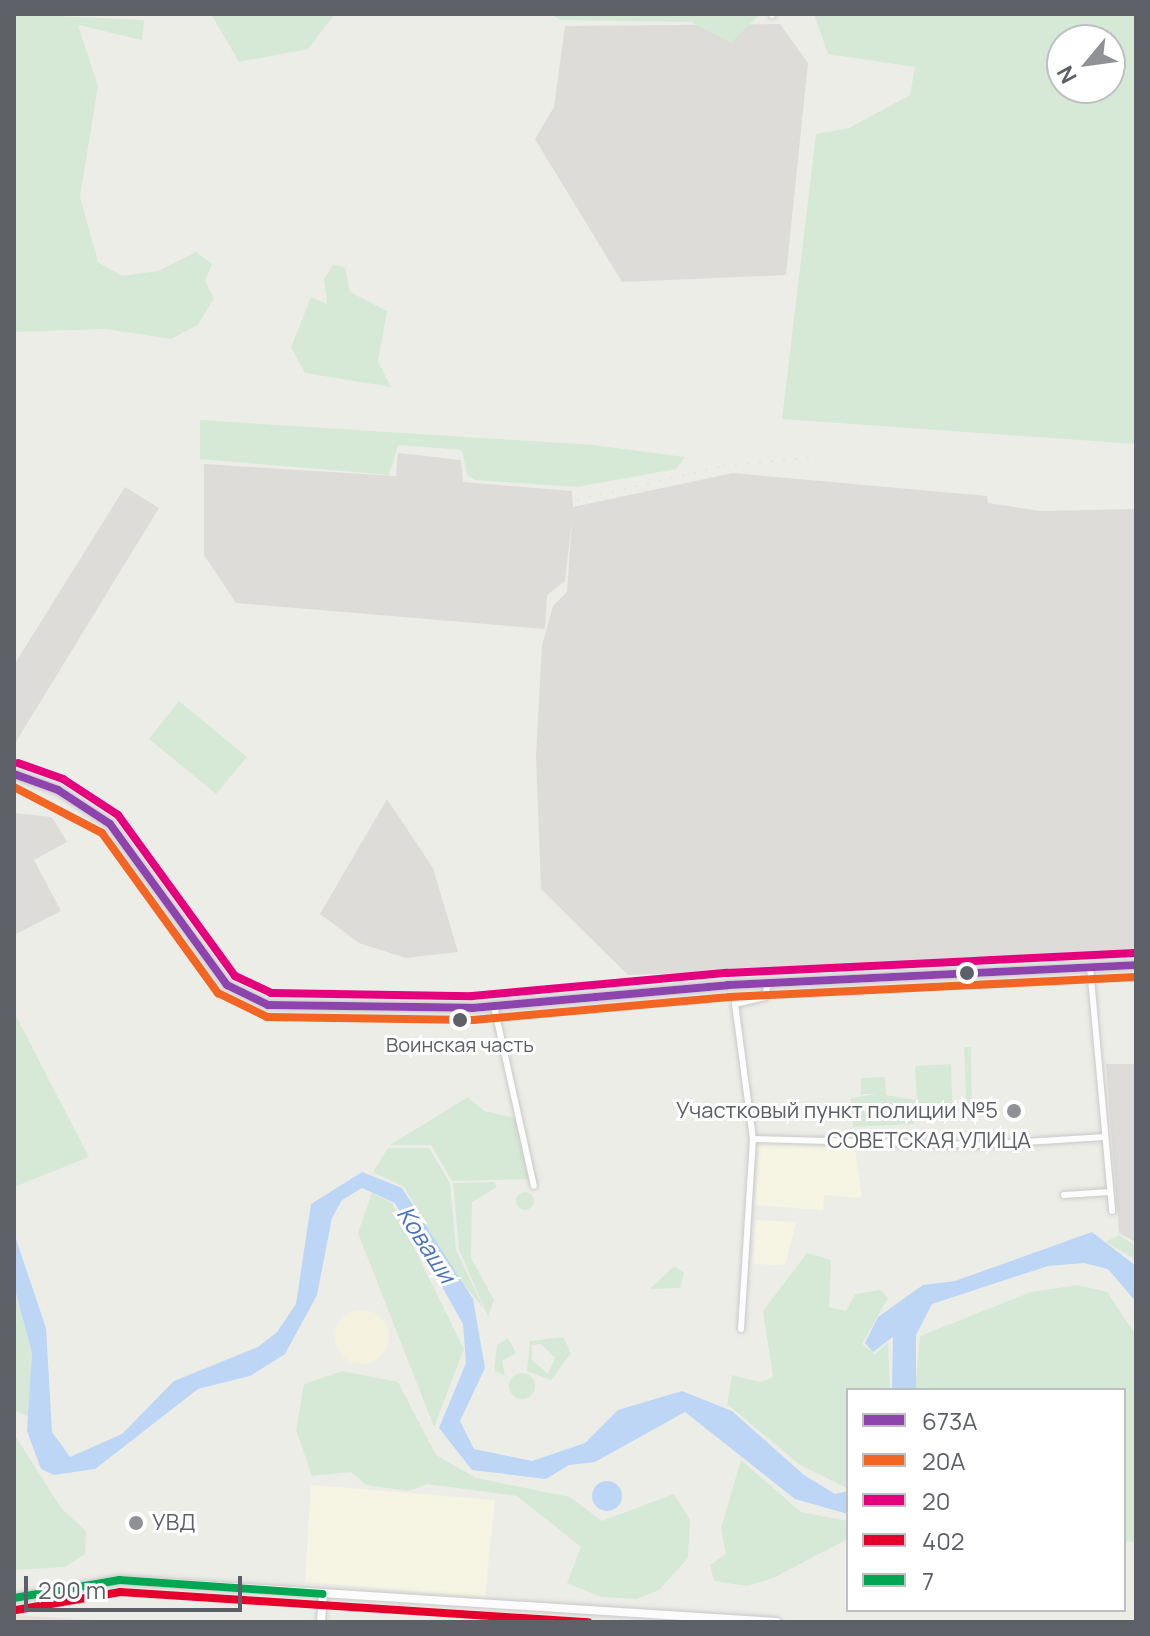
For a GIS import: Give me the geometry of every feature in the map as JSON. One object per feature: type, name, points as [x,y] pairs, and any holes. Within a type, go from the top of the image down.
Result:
[{"type":"main road","points":[[14,774],[94,809],[118,832],[238,995],[268,1005],[494,1006],[768,983],[1136,965]]},
{"type":"main road","points":[[14,1598],[119,1580],[777,1622]]},
{"type":"main road","points":[[321,1622],[323,1594]]},
{"type":"street","points":[[1090,967],[1112,1211]]},
{"type":"street","points":[[741,1329],[753,1139],[735,1004],[765,997],[768,983]]},
{"type":"street","points":[[494,1006],[534,1186]]},
{"type":"street","name":"СОВЕТСКАЯ УЛИЦА","points":[[753,1139],[978,1145],[1105,1137]]},
{"type":"street","points":[[1064,1195],[1110,1192]]},
{"type":"shaded area","points":[[780,24],[808,63],[786,275],[622,282],[535,139],[554,107],[565,26]]},
{"type":"shaded area","points":[[398,453],[461,460],[463,482],[572,491],[573,507],[733,473],[987,496],[988,503],[1040,511],[1136,509],[1136,955],[628,975],[541,889],[536,755],[542,645],[553,606],[567,592],[572,520],[565,581],[547,595],[545,629],[236,603],[204,555],[204,464],[396,476]]},
{"type":"shaded area","points":[[125,487],[159,508],[14,745],[14,665]]},
{"type":"shaded area","points":[[387,799],[433,868],[458,952],[406,958],[359,943],[320,914]]},
{"type":"shaded area","points":[[14,813],[52,817],[67,842],[34,860],[61,911],[14,935]]},
{"type":"shaded area","points":[[1106,1064],[1136,1064],[1136,1242],[1119,1233]]},
{"type":"shaded area","points":[[759,1142],[855,1149],[862,1198],[824,1195],[823,1210],[755,1205]]},
{"type":"shaded area","points":[[756,1220],[796,1222],[785,1265],[753,1264]]},
{"type":"shaded area","points":[[311,1485],[495,1500],[485,1597],[305,1582]]},
{"type":"shaded area","points":[[14,1615],[107,1621],[107,1622],[14,1622]]},
{"type":"green space","points":[[14,14],[144,20],[142,40],[78,25],[98,86],[80,197],[98,262],[122,276],[158,271],[196,252],[212,264],[205,281],[214,298],[198,325],[171,339],[105,329],[14,332]]},
{"type":"green space","points":[[211,14],[335,14],[308,49],[239,62]]},
{"type":"green space","points":[[549,14],[760,14],[731,43],[691,22],[561,20]]},
{"type":"green space","points":[[814,14],[1136,14],[1136,444],[782,419],[816,134],[849,128],[910,95],[915,67],[828,54]]},
{"type":"green space","points":[[333,265],[345,267],[350,292],[387,311],[378,361],[391,387],[305,373],[291,347],[311,297],[327,304],[324,279]]},
{"type":"green space","points":[[200,420],[593,445],[685,457],[676,469],[577,487],[475,480],[467,475],[462,450],[398,445],[389,475],[200,459]]},
{"type":"green space","points":[[179,701],[247,757],[216,794],[149,739]]},
{"type":"green space","points":[[14,1012],[89,1157],[14,1187]]},
{"type":"green space","points":[[964,1047],[971,1047],[972,1120],[967,1120]]},
{"type":"green space","points":[[951,1064],[953,1120],[918,1121],[915,1066]]},
{"type":"green space","points":[[885,1077],[886,1095],[915,1100],[914,1124],[853,1127],[851,1098],[877,1094],[861,1094],[861,1078]]},
{"type":"green space","points":[[468,1097],[484,1111],[516,1118],[532,1179],[452,1181],[431,1145],[390,1145]]},
{"type":"green space","points":[[388,1148],[429,1148],[450,1183],[456,1250],[484,1309],[447,1264],[404,1187],[373,1172]]},
{"type":"green space","points":[[494,1182],[497,1187],[472,1202],[471,1258],[494,1300],[488,1317],[459,1249],[453,1183]]},
{"type":"green space","points":[[525,1192],[534,1201],[525,1210],[516,1201]]},
{"type":"green space","points":[[372,1193],[392,1203],[464,1349],[434,1427],[358,1233]]},
{"type":"green space","points":[[1119,1235],[1136,1246],[1136,1260],[1106,1242]]},
{"type":"green space","points":[[807,1253],[831,1260],[829,1307],[846,1311],[855,1294],[881,1290],[888,1298],[862,1344],[875,1354],[888,1343],[890,1388],[846,1388],[846,1488],[800,1465],[727,1404],[732,1375],[760,1382],[773,1377],[763,1311]]},
{"type":"green space","points":[[674,1266],[684,1273],[680,1288],[650,1289]]},
{"type":"green space","points":[[1078,1285],[1107,1292],[1136,1335],[1136,1543],[1126,1540],[1126,1388],[915,1388],[920,1336],[1031,1292]]},
{"type":"green space","points":[[14,1286],[32,1353],[29,1417],[16,1411],[16,1437],[61,1508],[86,1531],[85,1554],[65,1567],[14,1570]]},
{"type":"green space","points":[[563,1337],[571,1353],[551,1380],[527,1371],[530,1341]],"holes":[[[541,1344],[555,1358],[548,1374],[532,1360],[532,1345]]]},
{"type":"green space","points":[[508,1338],[516,1353],[502,1361],[505,1375],[494,1371],[497,1345]]},
{"type":"green space","points":[[342,1371],[398,1382],[436,1455],[476,1478],[570,1497],[602,1521],[674,1494],[690,1520],[688,1558],[659,1590],[636,1599],[601,1597],[567,1583],[581,1547],[517,1496],[427,1484],[409,1491],[366,1485],[351,1472],[312,1476],[296,1430],[304,1384]]},
{"type":"green space","points":[[522,1373],[531,1377],[535,1386],[531,1395],[522,1399],[513,1395],[509,1386],[513,1377]]},
{"type":"green space","points":[[741,1460],[801,1512],[846,1521],[846,1540],[773,1578],[747,1586],[714,1581],[710,1565],[726,1554],[721,1528]]},
{"type":"sand","points":[[362,1310],[373,1312],[381,1318],[387,1326],[387,1348],[381,1356],[373,1362],[362,1364],[351,1362],[343,1356],[337,1348],[335,1337],[337,1326],[343,1318],[351,1312]]},
{"type":"water","name":"Коваши","points":[[362,1172],[402,1188],[473,1299],[485,1368],[460,1421],[474,1449],[532,1461],[585,1443],[618,1410],[682,1391],[732,1411],[804,1475],[835,1494],[846,1491],[846,1513],[795,1499],[685,1412],[595,1462],[569,1465],[546,1479],[472,1470],[439,1428],[466,1363],[463,1324],[395,1203],[362,1188],[342,1200],[332,1218],[317,1295],[285,1354],[250,1376],[198,1389],[95,1469],[54,1475],[41,1469],[27,1431],[32,1353],[14,1286],[14,1233],[46,1328],[52,1432],[70,1457],[122,1434],[174,1381],[258,1347],[277,1332],[296,1304],[311,1204]]},
{"type":"water","points":[[1092,1232],[1136,1266],[1136,1302],[1108,1269],[1084,1263],[1048,1266],[932,1304],[916,1335],[916,1388],[892,1388],[893,1337],[873,1352],[865,1343],[878,1317],[923,1285],[955,1281]]},
{"type":"water","points":[[607,1481],[617,1486],[622,1496],[617,1506],[607,1511],[597,1506],[592,1496],[597,1486]]},
{"type":"railway","points":[[577,500],[723,466],[814,457]]},
{"type":"transit line","name":"20","points":[[18,763],[63,779],[118,815],[235,976],[271,993],[472,996],[727,973],[1135,953]]},
{"type":"transit line","name":"673А","points":[[14,774],[58,790],[110,824],[227,985],[268,1005],[472,1008],[728,985],[1136,965]]},
{"type":"transit line","name":"20А","points":[[14,787],[102,833],[218,993],[267,1017],[473,1020],[729,997],[1136,977]]},
{"type":"transit line","name":"7","points":[[14,1598],[119,1580],[323,1594]]},
{"type":"transit line","name":"402","points":[[16,1610],[120,1592],[588,1622]]},
{"type":"place","name":"Воинская часть","points":[[460,1020]]},
{"type":"place","name":"Участковый пункт полиции №5","points":[[1014,1111]]},
{"type":"place","name":"УВД","points":[[136,1523]]}]
